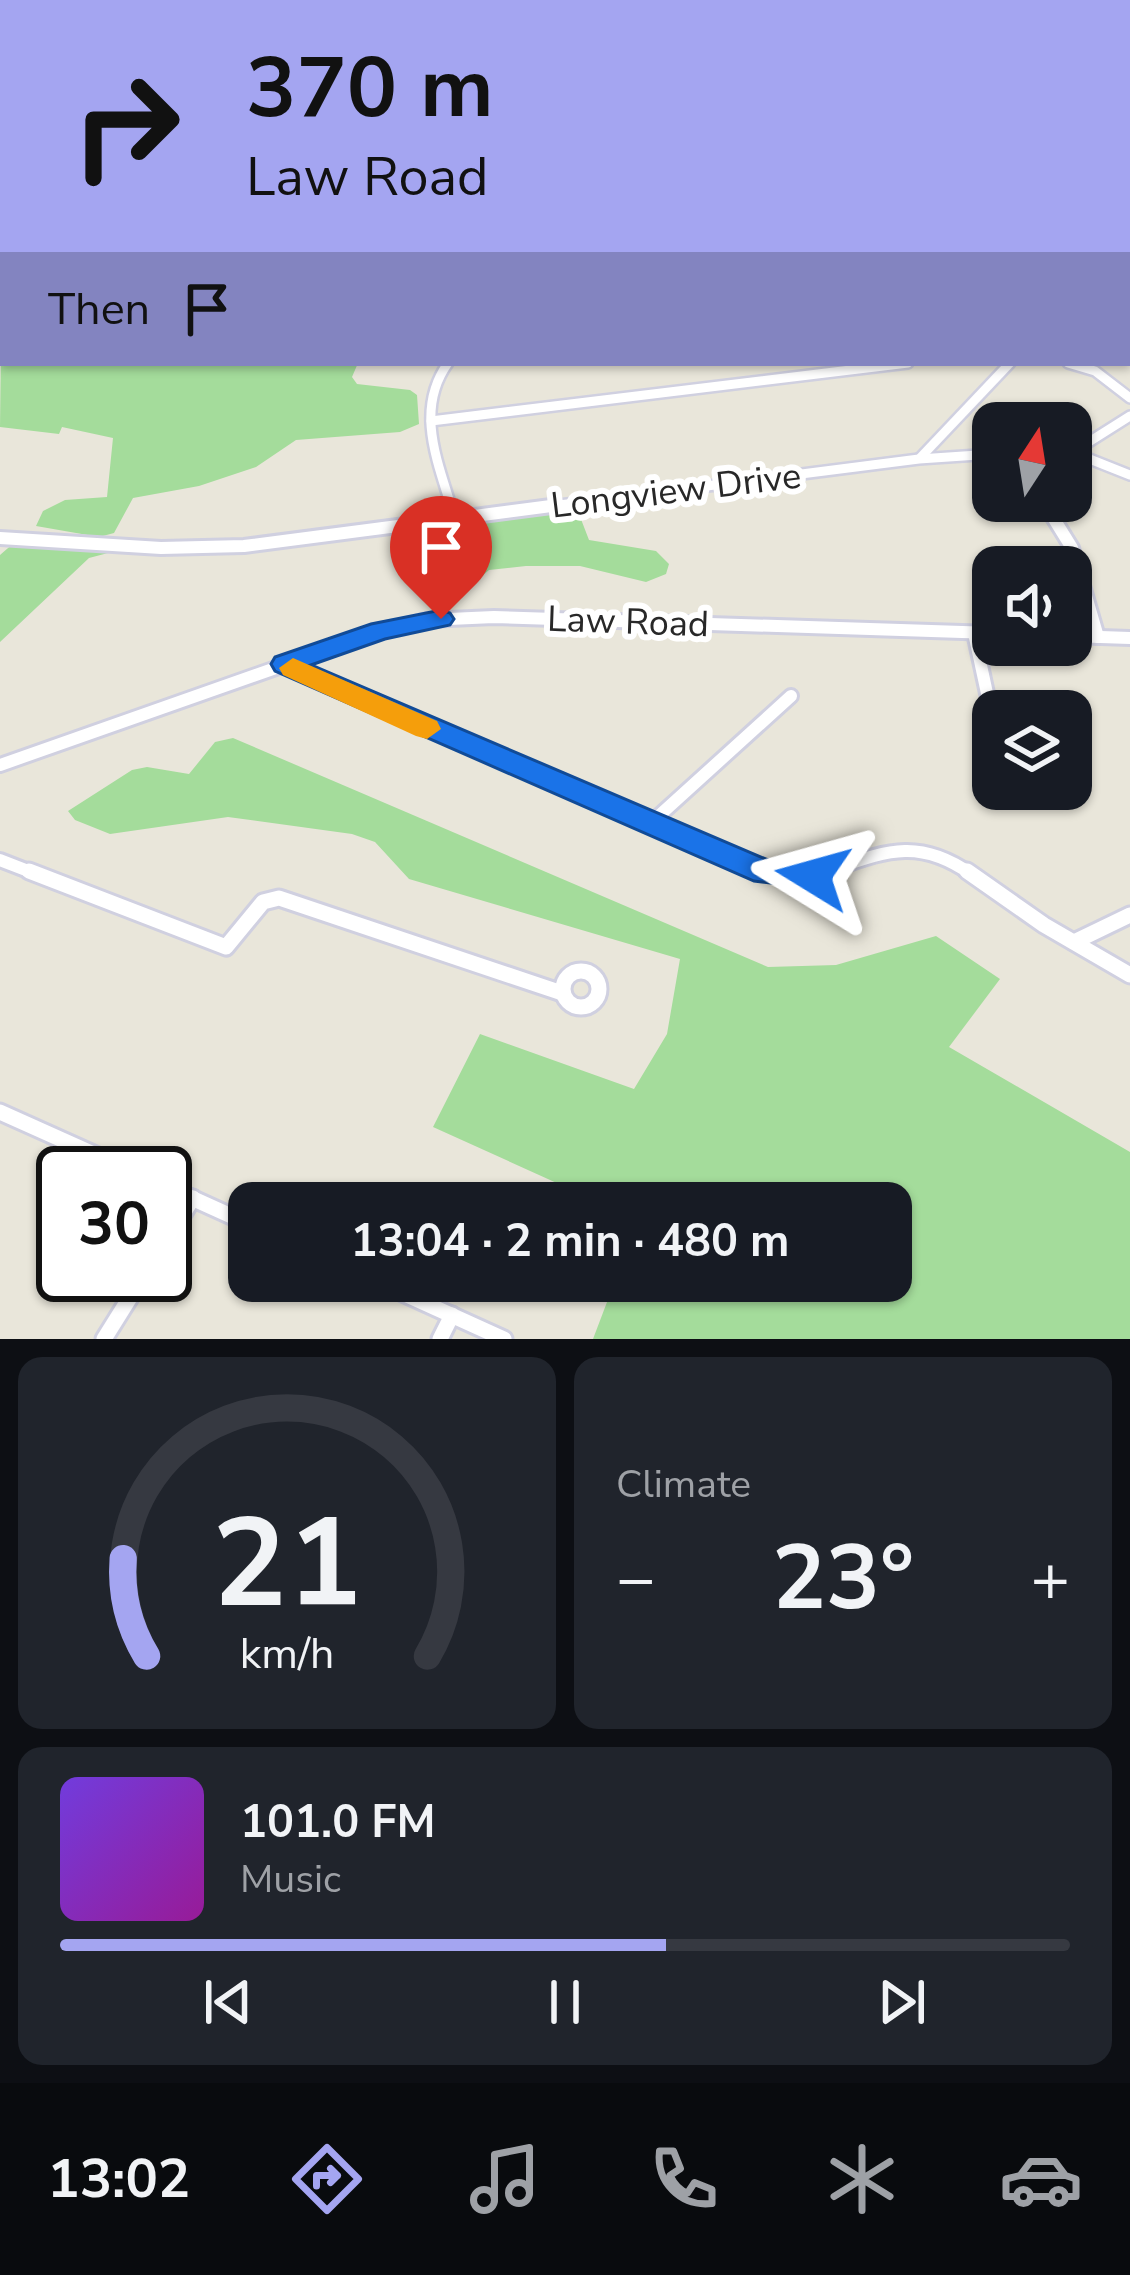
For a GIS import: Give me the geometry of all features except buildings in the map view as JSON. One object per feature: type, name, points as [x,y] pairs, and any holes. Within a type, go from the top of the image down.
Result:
[{"type":"street","points":[[446,366],[430,388],[430,421],[455,520]]},
{"type":"street","points":[[430,421],[859,366]]},
{"type":"street","points":[[920,459],[1007,366]]},
{"type":"street","points":[[1078,366],[1095,371],[1130,398]]},
{"type":"street","points":[[1095,371],[1104,366]]},
{"type":"street","points":[[1092,440],[1130,416]]},
{"type":"street","name":"Longview Drive","points":[[0,538],[221,548],[972,455]]},
{"type":"street","points":[[1092,460],[1130,475]]},
{"type":"street","points":[[1056,522],[1072,548],[1098,637]]},
{"type":"street","name":"Law Road","points":[[0,765],[381,631],[441,619],[972,633]]},
{"type":"street","points":[[1092,637],[1130,638]]},
{"type":"street","points":[[284,664],[781,876],[813,876],[896,848],[928,850],[950,859],[1130,975]]},
{"type":"street","points":[[651,823],[791,696]]},
{"type":"street","points":[[0,860],[226,947],[263,902],[279,898],[562,993]]},
{"type":"street","points":[[1074,942],[1130,915]]},
{"type":"street","points":[[0,1112],[76,1146]]},
{"type":"street","points":[[193,1198],[228,1214]]},
{"type":"street","points":[[104,1339],[127,1302]]},
{"type":"street","points":[[423,1302],[504,1339]]},
{"type":"street","points":[[440,1339],[452,1315]]},
{"type":"green space","points":[[1,366],[357,366],[352,377],[357,384],[410,390],[417,395],[419,424],[400,432],[296,440],[256,467],[199,486],[133,498],[114,533],[99,537],[36,526],[43,511],[65,500],[107,497],[113,438],[62,427],[59,434],[0,427]]},
{"type":"green space","points":[[554,511],[579,514],[589,540],[656,551],[669,564],[666,574],[646,582],[580,566],[526,566],[489,570],[474,583],[468,552],[445,531],[451,524]]},
{"type":"green space","points":[[15,542],[108,553],[89,558],[0,642],[0,555]]},
{"type":"green space","points":[[233,738],[768,967],[836,965],[936,936],[1000,979],[949,1047],[1130,1152],[1130,1339],[593,1339],[607,1302],[912,1302],[912,1182],[555,1182],[433,1127],[480,1034],[634,1089],[667,1034],[680,959],[409,879],[375,842],[352,834],[228,817],[110,834],[75,820],[68,811],[132,770],[147,767],[189,774],[215,742]]},
{"type":"slow traffic","points":[[293,668],[427,729]]},
{"type":"route","points":[[441,619],[381,631],[284,664],[765,872],[813,876]]}]
